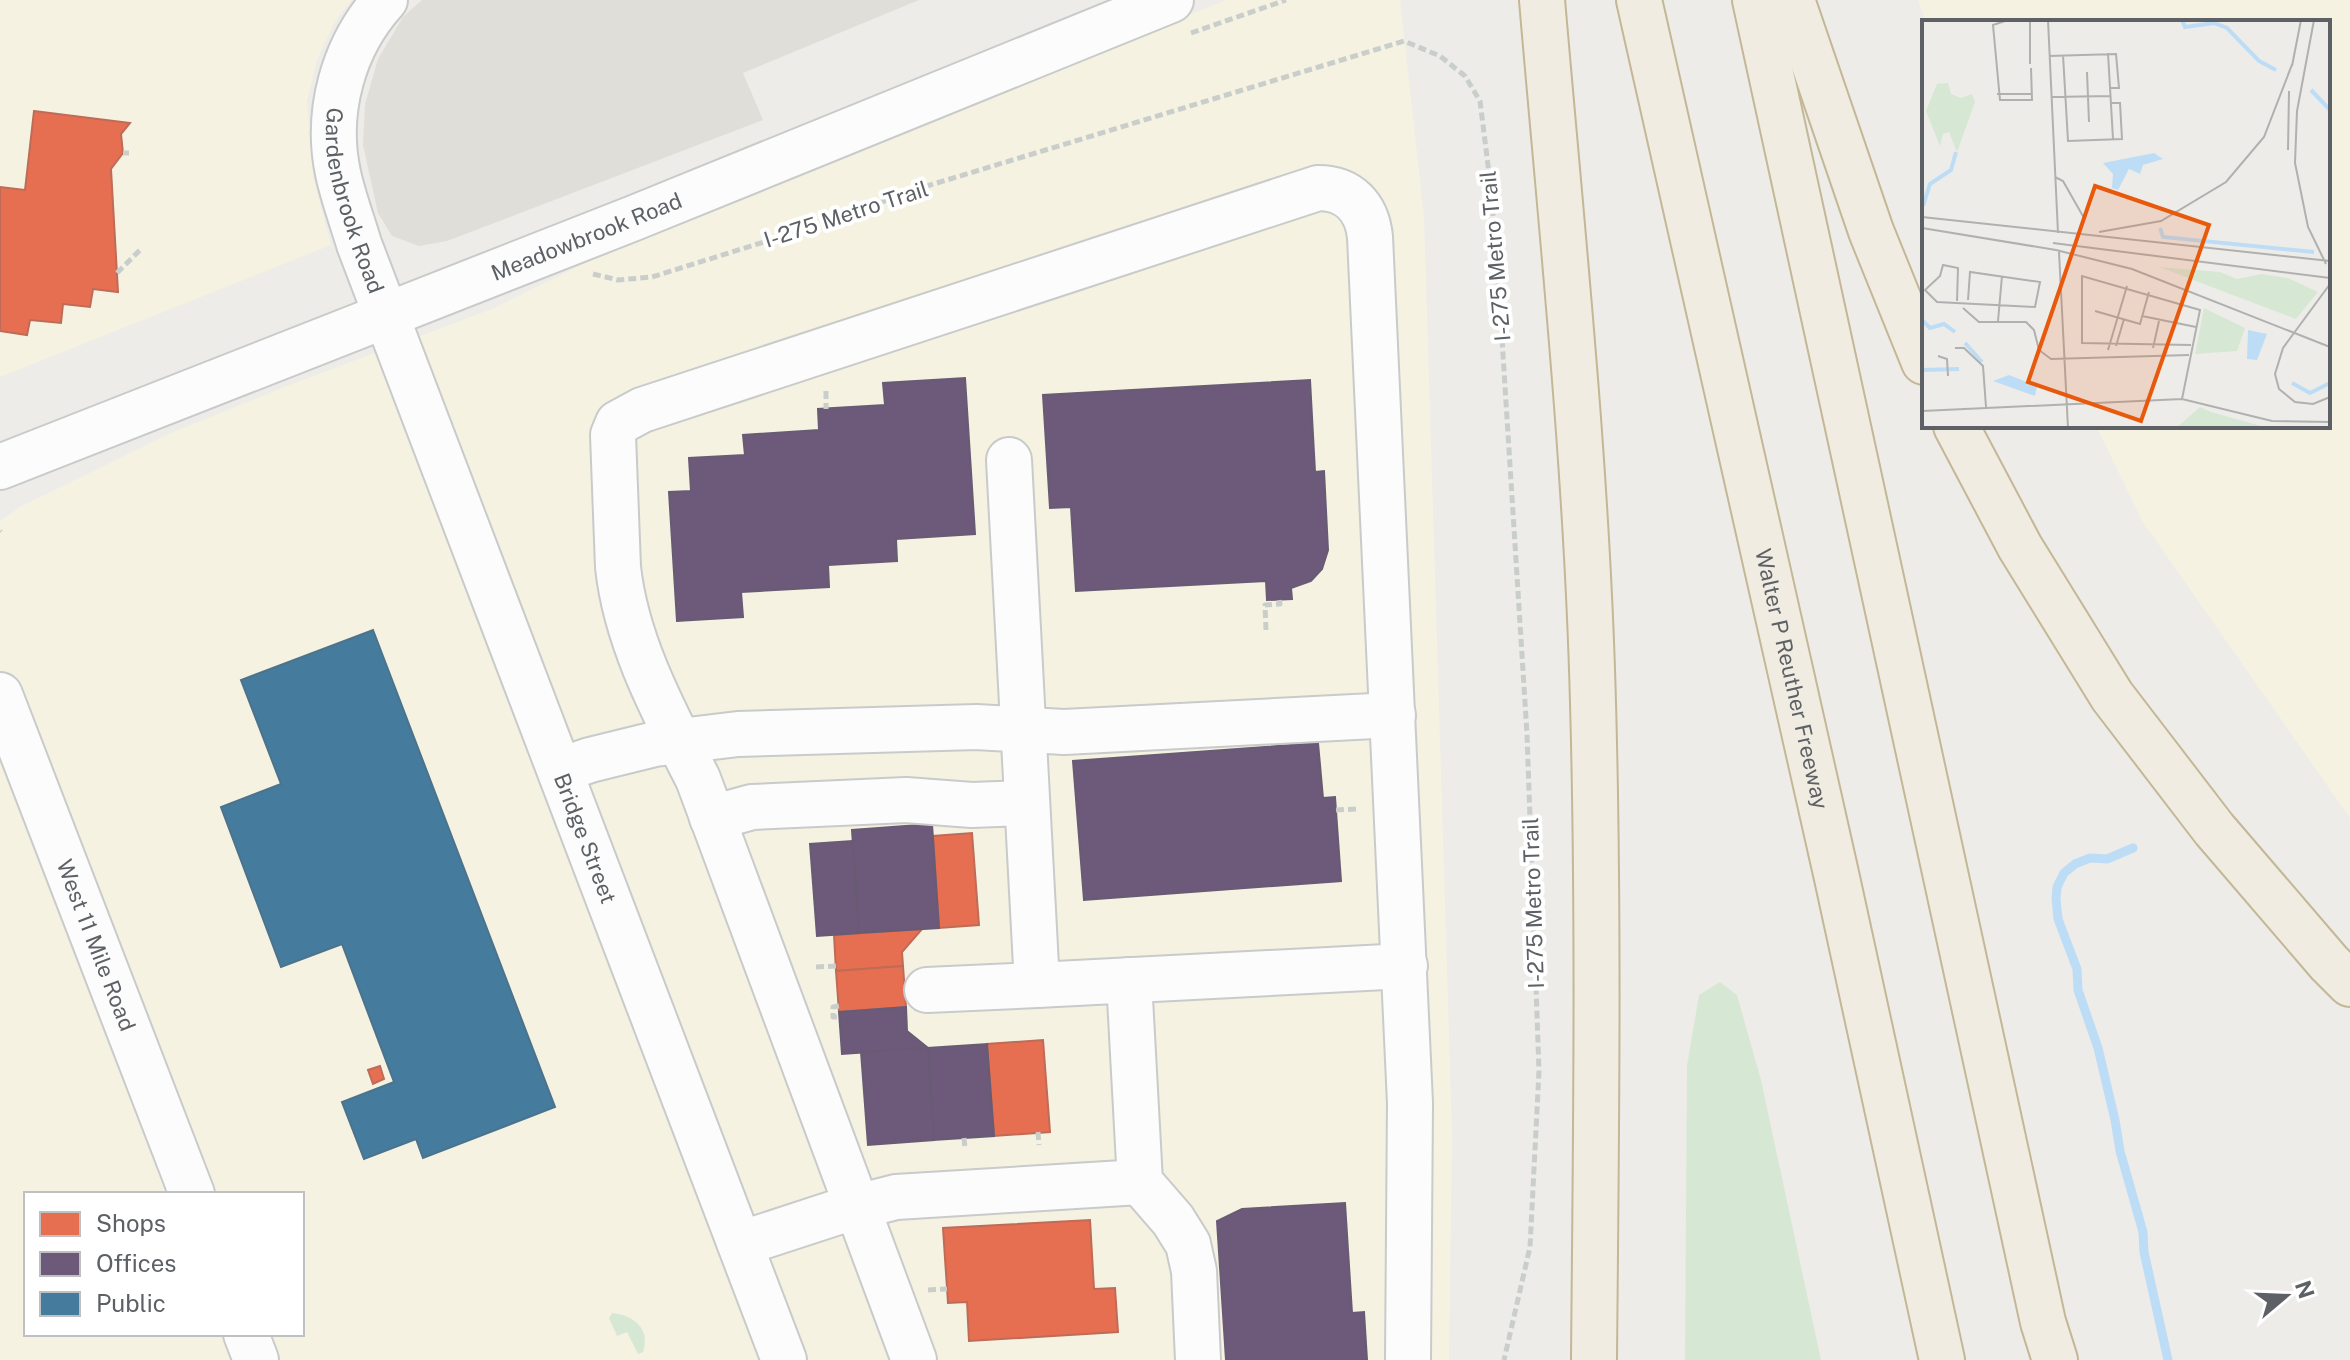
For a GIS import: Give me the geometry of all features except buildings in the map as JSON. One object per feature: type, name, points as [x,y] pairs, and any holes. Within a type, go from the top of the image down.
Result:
[{"type":"highway","points":[[1542,0],[1577,412],[1593,700],[1598,958],[1594,1360]]},
{"type":"highway","name":"Walter P Reuther Freeway","points":[[1639,0],[1942,1360]]},
{"type":"highway","points":[[1755,0],[2049,1347]]},
{"type":"highway","points":[[1792,0],[1871,231],[1922,357]]},
{"type":"highway","points":[[1957,428],[2020,547],[2112,696],[2214,829],[2350,984]]},
{"type":"street","name":"Gardenbrook Road","points":[[385,0],[358,35],[342,73],[333,120],[337,170],[344,197],[387,315]]},
{"type":"street","name":"Meadowbrook Road","points":[[0,467],[634,218],[1171,0]]},
{"type":"street","points":[[914,1360],[698,779],[650,678],[629,624],[620,588],[612,450],[618,423],[629,415],[656,405],[1318,188],[1340,191],[1350,196],[1364,212],[1369,226],[1410,1103],[1408,1360]]},
{"type":"street","name":"Bridge Street","points":[[387,315],[784,1360]]},
{"type":"street","points":[[1009,460],[1037,985]]},
{"type":"street","name":"West 11 Mile Road","points":[[0,695],[191,1192]]},
{"type":"street","points":[[561,770],[590,760],[678,740],[738,734],[960,727],[1064,732],[1393,715]]},
{"type":"street","points":[[712,818],[744,808],[783,805],[906,800],[972,805],[1027,803]]},
{"type":"street","points":[[927,990],[1405,966]]},
{"type":"street","points":[[1129,980],[1140,1182],[1173,1220],[1188,1244],[1194,1271],[1188,1359]]},
{"type":"street","points":[[740,1244],[857,1206],[896,1197],[1140,1182]]},
{"type":"street","points":[[247,1336],[256,1360]]},
{"type":"path","name":"I-275 Metro Trail","points":[[589,273],[618,280],[652,277],[847,216],[904,193],[1404,41],[1440,56],[1465,76],[1480,101],[1491,189],[1501,323],[1527,734],[1538,1056],[1530,1247],[1504,1360]]},
{"type":"path","points":[[117,273],[142,248]]},
{"type":"path","points":[[826,391],[826,409]]},
{"type":"path","points":[[1266,630],[1265,605],[1280,604],[1279,599]]},
{"type":"path","points":[[1336,810],[1356,809]]},
{"type":"path","points":[[816,967],[836,966]]},
{"type":"path","points":[[839,1006],[833,1007],[833,1017],[840,1017]]},
{"type":"path","points":[[1038,1132],[1039,1145]]},
{"type":"path","points":[[964,1138],[965,1148]]},
{"type":"path","points":[[928,1290],[947,1289]]},
{"type":"shaded area","points":[[0,0],[352,0],[335,21],[317,60],[307,101],[313,176],[331,245],[0,377]]},
{"type":"shaded area","points":[[422,0],[919,0],[743,73],[763,120],[447,241],[419,246],[392,236],[378,213],[363,145],[365,104],[378,59],[403,17]]},
{"type":"shaded area","points":[[1226,0],[1400,0],[1424,217],[1452,1134],[1449,1360],[0,1360],[0,521],[20,507],[171,433],[492,309],[630,241]]},
{"type":"shaded area","points":[[1918,0],[2350,0],[2350,818],[2143,522],[2097,428],[2330,428],[2330,20],[1925,20]]},
{"type":"green space","points":[[1720,982],[1737,995],[1761,1080],[1821,1360],[1685,1360],[1687,1066],[1699,995]]},
{"type":"green space","points":[[612,1313],[634,1320],[643,1330],[643,1352],[638,1354],[627,1332],[617,1336],[609,1318]]},
{"type":"waterway","points":[[2133,848],[2107,859],[2090,858],[2075,864],[2064,873],[2057,887],[2056,899],[2058,919],[2077,969],[2078,990],[2098,1048],[2120,1151],[2143,1232],[2144,1252],[2168,1360]]}]
